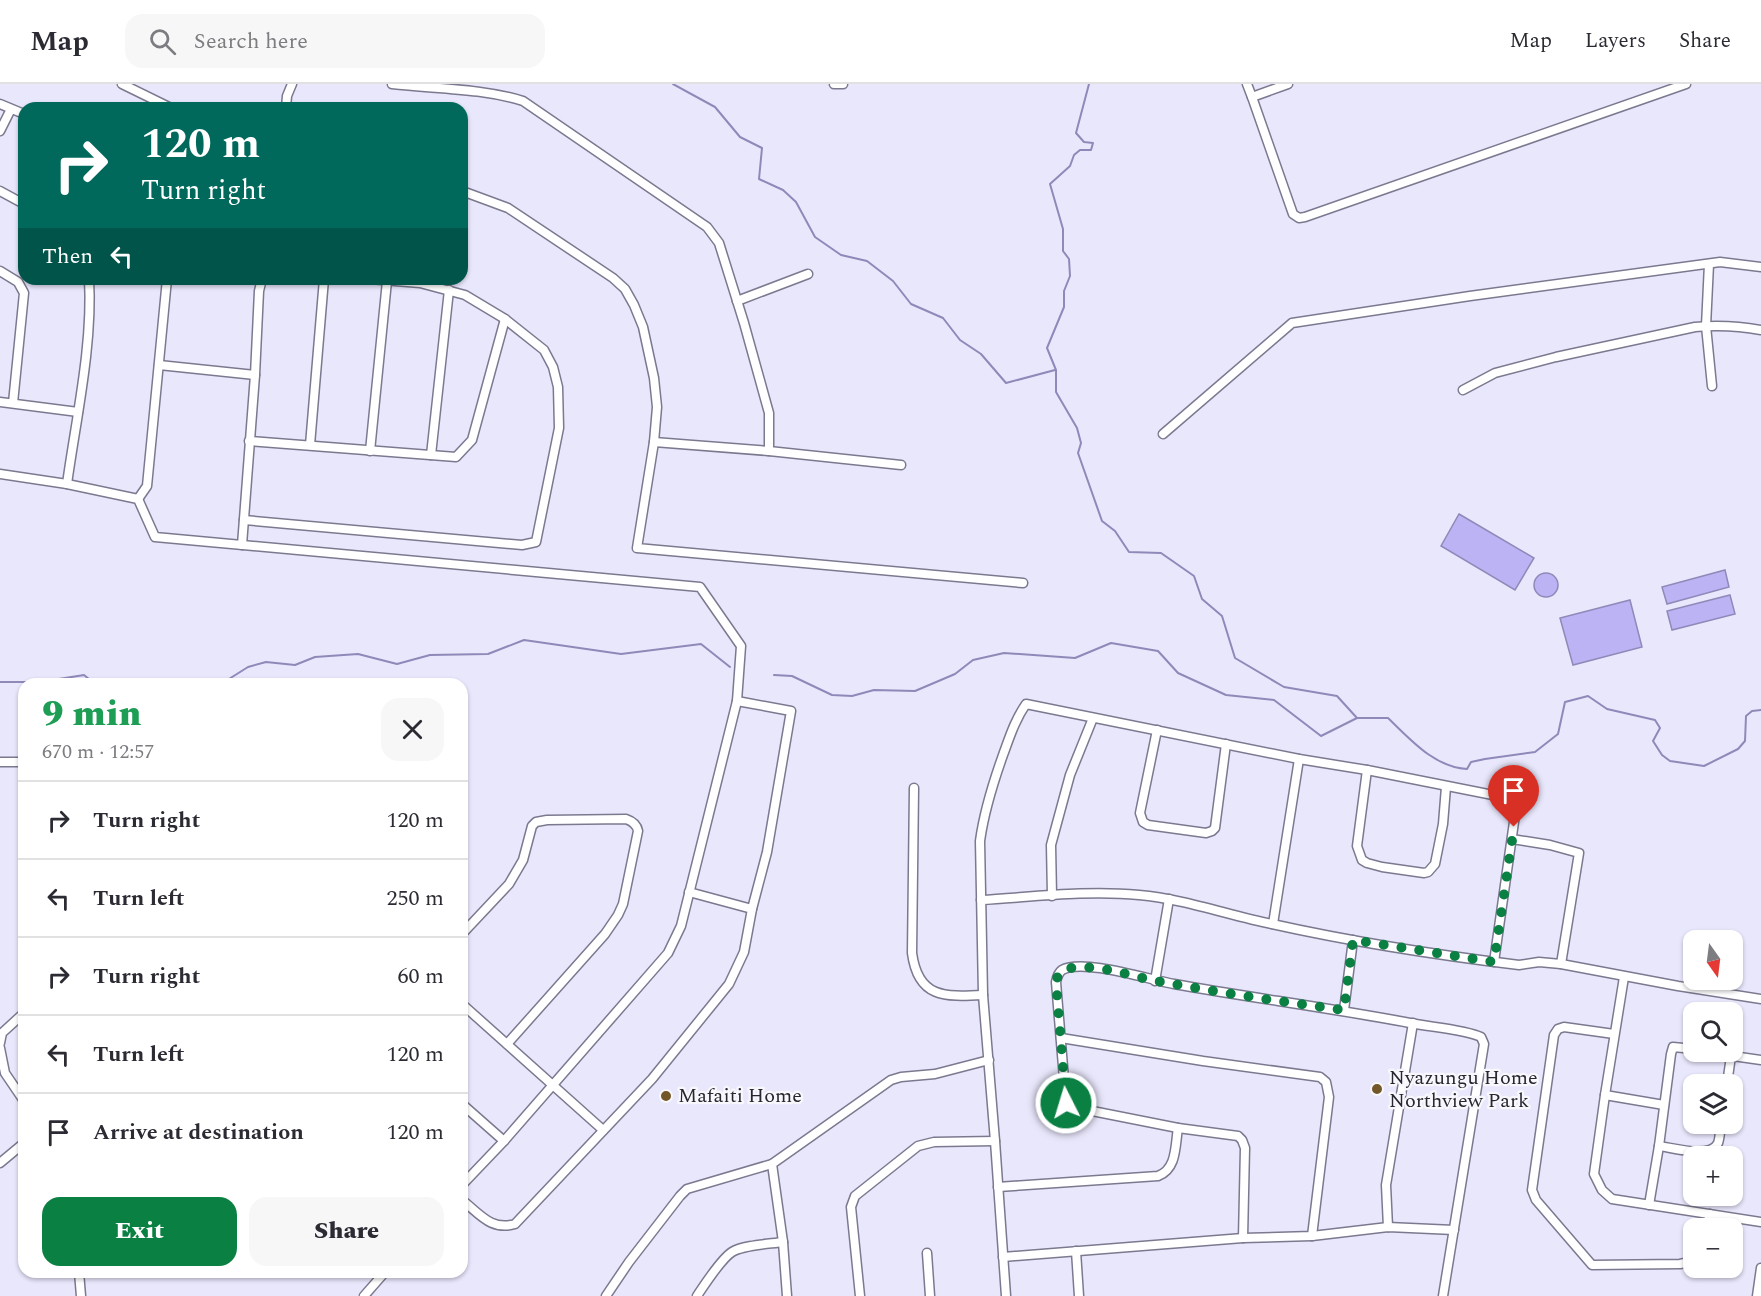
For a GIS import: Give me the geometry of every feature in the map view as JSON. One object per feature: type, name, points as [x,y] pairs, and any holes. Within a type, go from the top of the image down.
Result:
[{"type":"street","points":[[122,84],[159,102]]},
{"type":"street","points":[[286,102],[292,84]]},
{"type":"street","points":[[392,84],[504,95],[523,101],[707,227],[719,243],[769,413],[769,451]]},
{"type":"street","points":[[834,84],[843,84]]},
{"type":"street","points":[[1247,84],[1293,214],[1299,218],[1686,84]]},
{"type":"street","points":[[1252,97],[1288,84]]},
{"type":"street","points":[[0,104],[18,112]]},
{"type":"street","points":[[0,131],[11,109]]},
{"type":"street","points":[[0,191],[18,201]]},
{"type":"street","points":[[468,193],[508,208],[613,278],[625,290],[634,305],[643,327],[654,378],[657,407],[654,442],[637,548],[1023,583]]},
{"type":"street","points":[[1163,434],[1292,323],[1720,262],[1761,267]]},
{"type":"street","points":[[1709,264],[1706,326],[1712,386]]},
{"type":"street","points":[[0,271],[18,282]]},
{"type":"street","points":[[737,301],[808,274]]},
{"type":"street","points":[[13,403],[24,293],[20,285]]},
{"type":"street","points":[[67,484],[78,412],[90,304],[89,285]]},
{"type":"street","points":[[138,499],[147,486],[166,285]]},
{"type":"street","points":[[242,545],[260,285]]},
{"type":"street","points":[[310,445],[323,285]]},
{"type":"street","points":[[370,451],[390,285]]},
{"type":"street","points":[[244,520],[522,545],[536,542],[559,428],[558,387],[553,367],[544,350],[505,320],[465,294],[425,285]]},
{"type":"street","points":[[431,455],[449,290]]},
{"type":"street","points":[[249,441],[456,457],[472,440],[505,320]]},
{"type":"street","points":[[1463,390],[1495,373],[1706,326],[1745,327],[1761,330]]},
{"type":"street","points":[[159,365],[255,375]]},
{"type":"street","points":[[0,402],[78,412]]},
{"type":"street","points":[[654,442],[901,465]]},
{"type":"street","points":[[0,474],[67,484],[138,499]]},
{"type":"street","points":[[138,499],[155,537],[700,586],[741,646],[737,701],[681,926],[668,953],[504,1141],[468,1179]]},
{"type":"street","points":[[468,1205],[493,1225],[504,1227],[515,1224],[652,1079],[729,984],[744,952],[752,909],[767,852],[791,711],[737,701]]},
{"type":"street","points":[[1006,1296],[983,995],[980,841],[993,783],[1016,718],[1026,704],[1503,797],[1515,815],[1494,962]]},
{"type":"street","points":[[1052,896],[1050,853],[1054,833],[1070,775],[1093,718]]},
{"type":"street","points":[[1156,730],[1140,813],[1141,818],[1148,825],[1206,833],[1215,828],[1226,744]]},
{"type":"street","points":[[1273,924],[1299,759]]},
{"type":"street","points":[[0,762],[18,762]]},
{"type":"street","points":[[1367,770],[1357,846],[1362,860],[1382,867],[1424,873],[1432,869],[1443,824],[1446,787]]},
{"type":"street","points":[[914,788],[912,952],[917,974],[928,988],[945,995],[953,997],[983,995]]},
{"type":"street","points":[[468,928],[509,884],[523,860],[532,826],[536,822],[626,819],[637,827],[623,904],[618,915],[605,934],[507,1044]]},
{"type":"street","points":[[1512,839],[1579,852],[1561,964]]},
{"type":"street","points":[[689,892],[752,909]]},
{"type":"street","points":[[981,900],[1114,892],[1168,899],[1353,940],[1519,965],[1539,962],[1561,964],[1624,977],[1761,999]]},
{"type":"street","points":[[1155,981],[1168,899]]},
{"type":"street","points":[[1344,1010],[1353,940]]},
{"type":"street","points":[[1243,1238],[1245,1148],[1238,1136],[1178,1128],[1068,1105],[1065,1100],[1056,982],[1062,970],[1102,968],[1155,981],[1251,998],[1344,1010],[1477,1035],[1483,1040],[1443,1296]]},
{"type":"street","points":[[1624,977],[1594,1174],[1602,1190],[1612,1199],[1761,1222]]},
{"type":"street","points":[[468,1009],[603,1130]]},
{"type":"street","points":[[0,1043],[2,1033],[18,1018]]},
{"type":"street","points":[[1388,1227],[1386,1185],[1413,1023]]},
{"type":"street","points":[[1614,1034],[1564,1027],[1558,1029],[1554,1035],[1532,1190],[1536,1200],[1592,1265],[1683,1263]]},
{"type":"street","points":[[1061,1038],[1320,1077],[1326,1082],[1329,1097],[1312,1236]]},
{"type":"street","points":[[1649,1205],[1673,1047],[1683,1048]]},
{"type":"street","points":[[0,1048],[5,1072],[18,1092]]},
{"type":"street","points":[[1743,1058],[1761,1060]]},
{"type":"street","points":[[606,1296],[687,1189],[772,1164],[891,1080],[935,1074],[989,1060]]},
{"type":"street","points":[[1605,1095],[1664,1105]]},
{"type":"street","points":[[468,1109],[504,1141]]},
{"type":"street","points":[[998,1187],[1158,1176],[1165,1173],[1173,1164],[1178,1128]]},
{"type":"street","points":[[1659,1146],[1705,1153],[1718,1143],[1719,1134]]},
{"type":"street","points":[[860,1296],[851,1207],[855,1196],[918,1146],[934,1142],[995,1141]]},
{"type":"street","points":[[0,1163],[18,1148]]},
{"type":"street","points":[[772,1164],[783,1242],[787,1296]]},
{"type":"street","points":[[1709,1218],[1710,1214]]},
{"type":"street","points":[[1003,1257],[1243,1238],[1312,1236],[1388,1227],[1454,1230]]},
{"type":"street","points":[[697,1296],[712,1274],[732,1252],[783,1242]]},
{"type":"street","points":[[1076,1251],[1079,1296]]},
{"type":"street","points":[[927,1253],[930,1296]]},
{"type":"street","points":[[1757,1296],[1761,1268]]},
{"type":"street","points":[[80,1278],[81,1296]]},
{"type":"street","points":[[364,1296],[380,1278]]},
{"type":"shaded area","points":[[1459,514],[1534,558],[1515,590],[1441,546]]},
{"type":"shaded area","points":[[1725,570],[1729,587],[1667,604],[1662,587]]},
{"type":"shaded area","points":[[1546,573],[1551,574],[1557,580],[1557,590],[1551,596],[1546,597],[1541,596],[1535,590],[1534,585],[1535,580],[1541,574]]},
{"type":"shaded area","points":[[1730,595],[1735,614],[1672,630],[1667,611]]},
{"type":"shaded area","points":[[1630,600],[1642,647],[1573,665],[1560,618]]},
{"type":"waterway","points":[[673,84],[715,107],[740,137],[762,148],[759,179],[783,190],[796,202],[815,237],[841,255],[867,261],[893,281],[911,304],[943,318],[960,340],[981,354],[1006,383],[1055,370]]},
{"type":"waterway","points":[[1089,84],[1076,133],[1084,142],[1093,143],[1091,150],[1080,150],[1074,155],[1070,166],[1050,184],[1063,229],[1063,251],[1069,259],[1070,276],[1064,291],[1064,307],[1047,348],[1056,370],[1056,392],[1077,428],[1081,443],[1078,453],[1102,521],[1115,531],[1129,552],[1161,553],[1194,576],[1202,599],[1222,616],[1235,658],[1284,687],[1337,696],[1357,718],[1388,718],[1414,743],[1434,758],[1455,767],[1467,769],[1471,762],[1535,752],[1558,734],[1565,702],[1588,696],[1607,709],[1655,720],[1660,728],[1653,741],[1662,755],[1670,761],[1704,766],[1738,749],[1745,741],[1746,716],[1752,711],[1761,710]]},
{"type":"waterway","points":[[231,678],[248,667],[266,662],[295,665],[315,657],[358,654],[397,664],[430,655],[488,654],[524,640],[621,654],[701,644],[730,667]]},
{"type":"waterway","points":[[774,675],[792,676],[832,695],[852,696],[874,690],[915,691],[955,674],[973,660],[1004,653],[1075,658],[1111,643],[1158,651],[1178,673],[1226,695],[1274,700],[1321,736],[1357,718]]},
{"type":"waterway","points":[[65,678],[84,675],[88,678]]},
{"type":"waterway","points":[[0,682],[18,682]]},
{"type":"place","name":"Nyazungu Home Northview Park","points":[[1377,1089]]},
{"type":"place","name":"Mafaiti Home","points":[[666,1096]]},
{"type":"route","points":[[1066,1103],[1056,982],[1062,970],[1102,968],[1155,981],[1251,998],[1344,1010],[1353,940],[1494,962],[1514,827]]}]
